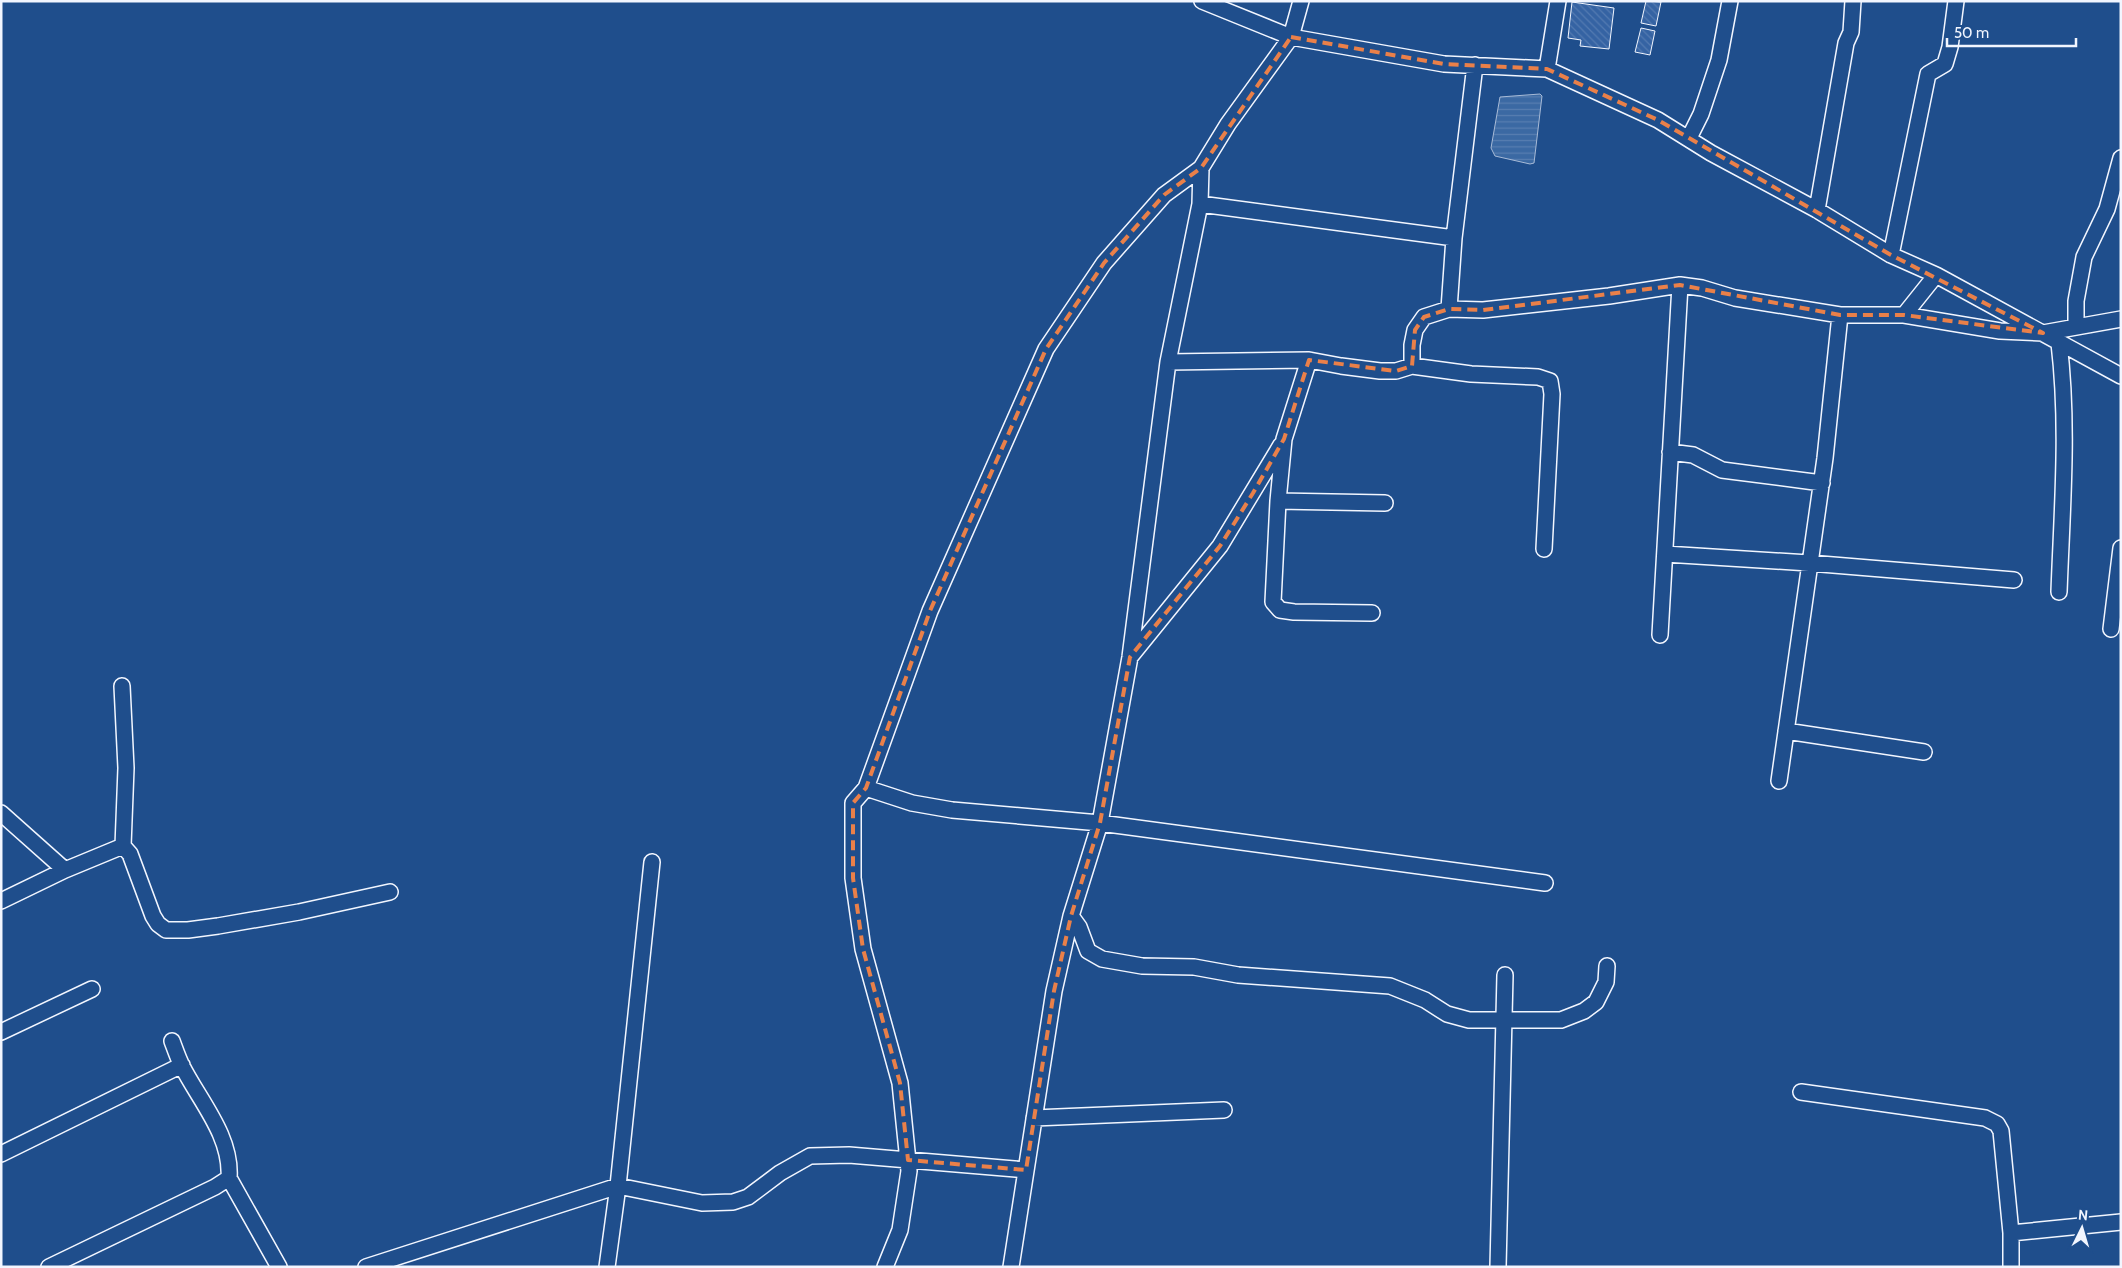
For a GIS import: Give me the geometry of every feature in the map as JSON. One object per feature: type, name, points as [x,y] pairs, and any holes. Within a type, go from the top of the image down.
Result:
[{"type":"street","points":[[886,1267],[900,1230],[909,1171],[900,1083],[863,949],[853,878],[853,802],[866,788],[930,611],[1046,349],[1104,262],[1164,196],[1200,168],[1228,124],[1291,37],[1301,1]]},
{"type":"street","points":[[1547,69],[1558,1]]},
{"type":"street","points":[[1689,138],[1701,114],[1719,60],[1730,1]]},
{"type":"street","points":[[1817,210],[1846,43],[1851,32],[1853,1]]},
{"type":"street","points":[[1891,255],[1928,74],[1945,64],[1950,47],[1956,1]]},
{"type":"street","points":[[1211,2],[1291,37],[1444,64],[1547,69],[1658,120],[1711,153],[1817,210],[1891,255],[1936,275],[2121,376]]},
{"type":"street","points":[[1449,308],[1454,238],[1475,65]]},
{"type":"street","points":[[2076,327],[2076,301],[2084,257],[2107,209],[2121,158]]},
{"type":"street","points":[[1011,1267],[1054,991],[1071,916],[1100,823],[1130,657],[1168,362],[1200,204],[1200,168]]},
{"type":"street","points":[[1200,204],[1454,238]]},
{"type":"street","points":[[1904,315],[1936,275]]},
{"type":"street","points":[[1412,366],[1415,330],[1424,317],[1449,308],[1483,310],[1608,296],[1680,285],[1702,288],[1735,298],[1840,315],[1904,315],[2000,330],[2042,333],[2121,319]]},
{"type":"street","points":[[1660,635],[1680,285]]},
{"type":"street","points":[[1779,781],[1822,483],[1840,315]]},
{"type":"street","points":[[2059,343],[2064,384],[2065,432],[2059,592]]},
{"type":"street","points":[[1168,362],[1309,360],[1380,371],[1396,371],[1412,366],[1471,374],[1538,376],[1550,381],[1552,394],[1544,549]]},
{"type":"street","points":[[1309,360],[1284,439],[1278,501],[1273,602],[1280,610],[1294,612],[1372,612]]},
{"type":"street","points":[[1130,657],[1220,546],[1284,439]]},
{"type":"street","points":[[1670,452],[1693,455],[1722,470],[1822,483]]},
{"type":"street","points":[[1278,501],[1385,503]]},
{"type":"street","points":[[2111,629],[2121,548]]},
{"type":"street","points":[[1665,554],[1809,563],[2014,580]]},
{"type":"street","points":[[122,686],[126,768],[123,846],[130,854],[153,916],[158,924],[166,930],[188,930],[226,925],[299,912],[390,892]]},
{"type":"street","points":[[1786,731],[1924,752]]},
{"type":"street","points":[[866,788],[912,803],[952,810],[1100,823],[1545,883]]},
{"type":"street","points":[[1,812],[65,870]]},
{"type":"street","points":[[1,901],[65,870],[123,846]]},
{"type":"street","points":[[607,1267],[618,1186],[652,862]]},
{"type":"street","points":[[1071,916],[1079,927],[1088,951],[1102,959],[1142,966],[1194,967],[1238,975],[1390,986],[1425,1000],[1447,1014],[1469,1020],[1504,1022],[1561,1020],[1584,1011],[1596,1002],[1606,982],[1607,966]]},
{"type":"street","points":[[1498,1267],[1505,975]]},
{"type":"street","points":[[1,1032],[92,989]]},
{"type":"street","points":[[172,1040],[182,1066],[219,1132],[228,1163],[229,1178],[279,1267]]},
{"type":"street","points":[[1,1154],[182,1066]]},
{"type":"street","points":[[1801,1092],[1985,1118],[1997,1124],[2001,1130],[2011,1267]]},
{"type":"street","points":[[1034,1118],[1224,1110]]},
{"type":"street","points":[[366,1267],[618,1186],[702,1203],[719,1204],[733,1202],[748,1196],[780,1173],[810,1156],[849,1155],[1026,1170]]},
{"type":"street","points":[[49,1267],[215,1187],[229,1178]]},
{"type":"street","points":[[2010,1233],[2121,1222]]},
{"type":"highlighted area","points":[[1291,37],[1444,64],[1547,69],[1658,120],[1891,255],[2043,333],[1904,315],[1840,315],[1680,285],[1483,310],[1449,309],[1424,317],[1415,330],[1412,366],[1396,371],[1309,360],[1284,439],[1253,493],[1220,546],[1130,657],[1100,823],[1071,916],[1054,991],[1026,1170],[908,1160],[900,1083],[863,949],[853,878],[853,803],[866,788],[930,611],[1046,349],[1104,263],[1164,195],[1201,168]]},
{"type":"water","points":[[1540,94],[1542,96],[1534,163],[1530,164],[1495,156],[1491,148],[1500,97]]},
{"type":"building","points":[[1646,1],[1661,2],[1656,26],[1641,23]]},
{"type":"building","points":[[1572,2],[1614,8],[1609,49],[1580,46],[1581,40],[1568,38]]},
{"type":"building","points":[[1641,28],[1655,31],[1650,55],[1635,52]]}]
